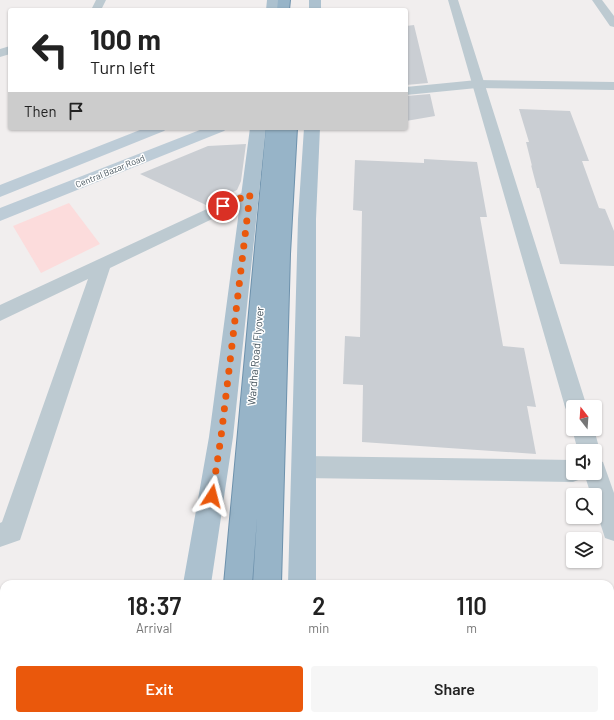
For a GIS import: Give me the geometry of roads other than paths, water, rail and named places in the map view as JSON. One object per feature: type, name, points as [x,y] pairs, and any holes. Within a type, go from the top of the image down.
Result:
[{"type":"highway","name":"Wardha Road Flyover","points":[[238,580],[274,130]]},
{"type":"highway","name":"Wardha Road Flyover","points":[[267,580],[281,254],[289,130]]},
{"type":"main road","name":"Central Bazar Road","points":[[0,190],[154,130]]},
{"type":"main road","name":"Central Bazar Road","points":[[0,215],[214,130]]},
{"type":"main road","points":[[198,580],[221,437],[258,130]]},
{"type":"main road","points":[[302,580],[307,219],[312,130]]},
{"type":"street","points":[[453,0],[477,84],[574,400]]},
{"type":"street","points":[[597,0],[614,24]]},
{"type":"street","points":[[408,92],[477,84],[614,86]]},
{"type":"street","points":[[0,313],[250,194]]},
{"type":"street","points":[[0,535],[11,531],[102,265]]},
{"type":"street","points":[[304,467],[566,468]]},
{"type":"street","points":[[598,480],[614,529]]}]
